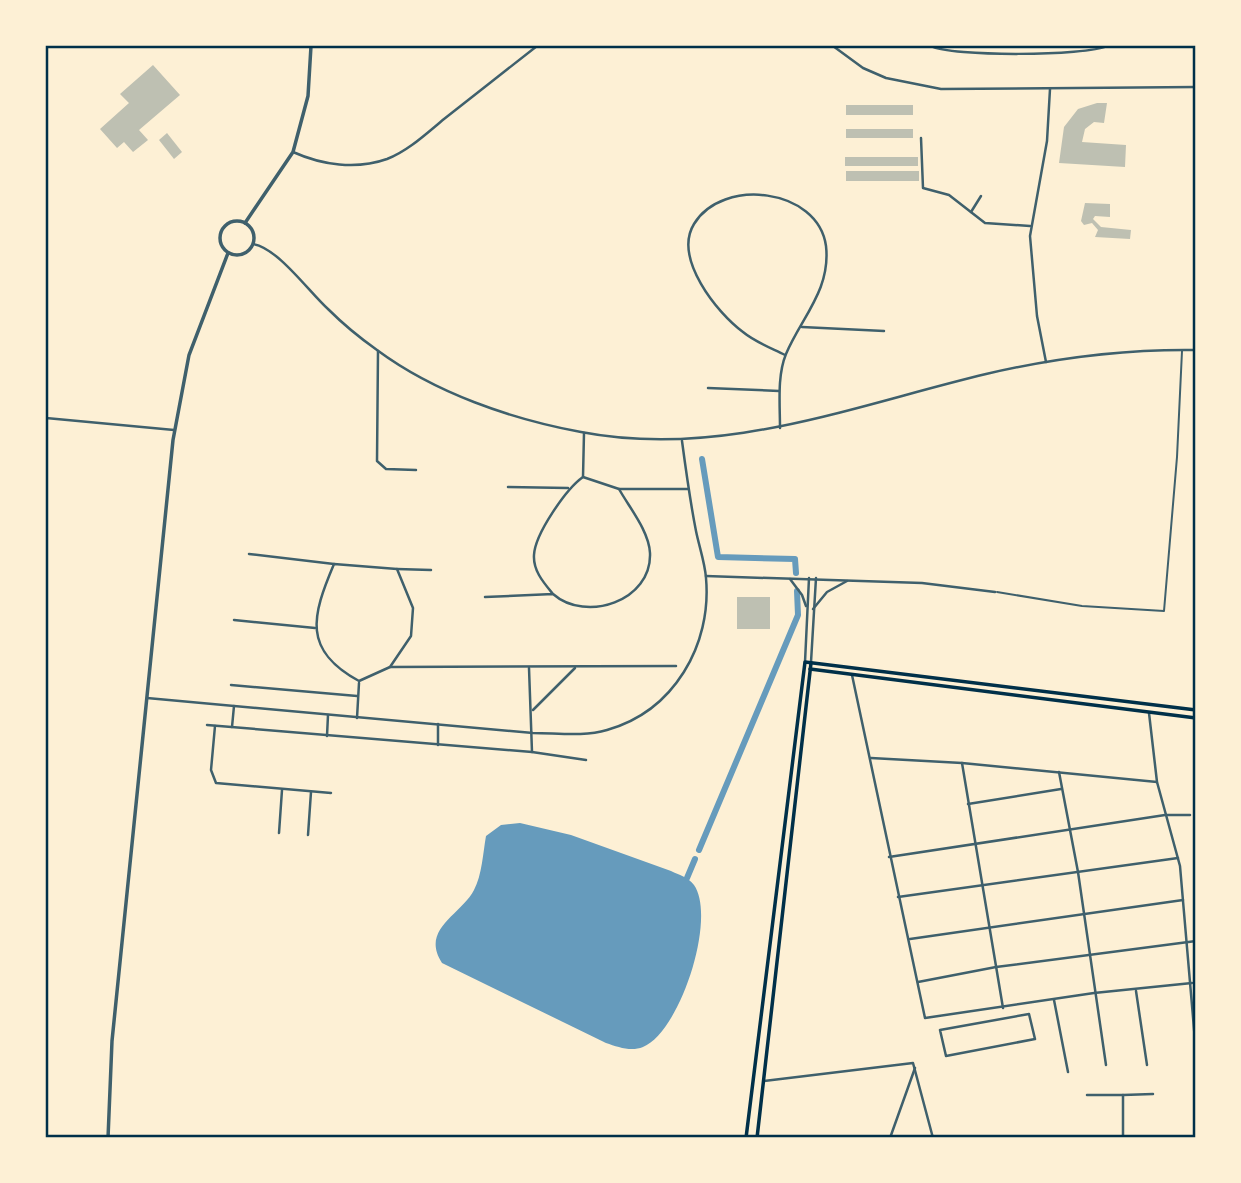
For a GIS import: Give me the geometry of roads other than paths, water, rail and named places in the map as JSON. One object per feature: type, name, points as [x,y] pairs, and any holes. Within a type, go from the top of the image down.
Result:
[{"type":"main road","points":[[757,1138],[774,996],[807,668],[805,662],[1195,710]]},
{"type":"main road","points":[[746,1138],[807,668],[811,662]]},
{"type":"main road","points":[[807,668],[1195,718]]},
{"type":"main road","points":[[764,994],[774,996]]},
{"type":"street","points":[[245,223],[293,152],[308,96],[311,46]]},
{"type":"street","points":[[293,152],[313,161],[360,164],[386,159],[416,142],[537,46]]},
{"type":"street","points":[[833,46],[863,68],[916,86],[941,89],[1195,87]]},
{"type":"street","points":[[931,46],[942,51],[972,54],[1084,51],[1107,46]]},
{"type":"street","points":[[1046,362],[1031,275],[1030,226],[1047,141],[1050,89]]},
{"type":"street","points":[[921,138],[923,188],[948,195],[985,223],[1030,226]]},
{"type":"street","points":[[780,428],[779,391],[785,355],[818,292],[826,260],[823,235],[816,223],[791,202],[762,194],[732,198],[702,214],[692,226],[690,258],[715,308],[744,334],[785,355]]},
{"type":"street","points":[[971,212],[981,196]]},
{"type":"street","points":[[235,221],[245,223],[252,230],[253,244],[246,253],[228,253],[220,243],[222,229],[235,221]]},
{"type":"street","points":[[253,244],[275,256],[328,310],[378,351],[468,399],[536,422],[584,433],[682,440],[780,428],[986,374],[1046,362],[1195,350]]},
{"type":"street","points":[[108,1138],[113,1041],[174,430],[189,355],[228,253]]},
{"type":"street","points":[[802,327],[884,331]]},
{"type":"street","points":[[378,351],[377,461],[386,469],[416,470]]},
{"type":"street","points":[[708,388],[779,391]]},
{"type":"street","points":[[46,418],[174,430]]},
{"type":"street","points":[[583,477],[584,433]]},
{"type":"street","points":[[147,698],[533,733],[605,731],[637,718],[661,701],[680,680],[695,654],[704,622],[706,576],[688,489],[682,440]]},
{"type":"street","points":[[583,477],[568,488],[536,545],[534,556],[537,574],[561,601],[601,607],[633,594],[640,586],[648,568],[648,543],[619,489]]},
{"type":"street","points":[[583,477],[619,489],[688,489]]},
{"type":"street","points":[[508,487],[568,488]]},
{"type":"street","points":[[249,554],[334,564],[431,570]]},
{"type":"street","points":[[334,564],[322,592],[315,628],[319,642],[330,660],[359,681]]},
{"type":"street","points":[[390,667],[411,636],[415,622],[414,608],[397,569]]},
{"type":"street","points":[[706,576],[922,583],[995,592]]},
{"type":"street","points":[[789,578],[803,595],[807,609]]},
{"type":"street","points":[[805,662],[809,578]]},
{"type":"street","points":[[811,662],[816,578]]},
{"type":"street","points":[[813,609],[827,592],[849,579]]},
{"type":"street","points":[[485,597],[553,594]]},
{"type":"street","points":[[234,620],[315,628]]},
{"type":"street","points":[[359,681],[390,667],[676,666]]},
{"type":"street","points":[[530,668],[532,752]]},
{"type":"street","points":[[533,710],[575,668]]},
{"type":"street","points":[[852,674],[925,1018],[1094,993],[1192,984]]},
{"type":"street","points":[[357,718],[359,681]]},
{"type":"street","points":[[231,685],[357,696]]},
{"type":"street","points":[[232,727],[234,706]]},
{"type":"street","points":[[1149,713],[1157,782],[1178,858],[1194,996],[1195,1052]]},
{"type":"street","points":[[327,736],[328,715]]},
{"type":"street","points":[[438,724],[438,745]]},
{"type":"street","points":[[207,725],[532,752],[586,760]]},
{"type":"street","points":[[215,726],[213,780],[221,784],[331,793]]},
{"type":"street","points":[[871,758],[962,763],[1157,782]]},
{"type":"street","points":[[962,763],[987,926],[1003,1008]]},
{"type":"street","points":[[1059,772],[1078,872],[1106,1065]]},
{"type":"street","points":[[968,804],[1062,789]]},
{"type":"street","points":[[279,833],[282,790]]},
{"type":"street","points":[[308,835],[311,792]]},
{"type":"street","points":[[889,857],[1165,815],[1190,815]]},
{"type":"street","points":[[898,897],[1178,858]]},
{"type":"street","points":[[908,939],[1183,900]]},
{"type":"street","points":[[917,982],[996,967],[1195,941]]},
{"type":"street","points":[[1190,964],[1195,964]]},
{"type":"street","points":[[1136,991],[1147,1065]]},
{"type":"street","points":[[1054,999],[1068,1072]]},
{"type":"street","points":[[981,1011],[983,1022]]},
{"type":"street","points":[[1029,1014],[1035,1039],[946,1056],[940,1030],[983,1022],[1029,1014]]},
{"type":"street","points":[[763,1081],[913,1063],[933,1138]]},
{"type":"street","points":[[890,1138],[915,1068]]},
{"type":"street","points":[[1087,1095],[1153,1094]]},
{"type":"street","points":[[1123,1095],[1123,1138]]},
{"type":"lane","points":[[995,592],[1082,606],[1164,611],[1177,457],[1182,350]]},
{"type":"water","points":[[520,823],[571,835],[671,871],[694,885],[700,901],[701,922],[691,973],[670,1020],[657,1037],[643,1047],[629,1049],[606,1043],[442,963],[436,941],[439,932],[468,899],[477,884],[486,836],[501,825]]},
{"type":"waterway","points":[[702,459],[718,557],[795,559],[796,573]]},
{"type":"waterway","points":[[699,850],[798,615],[797,591]]},
{"type":"waterway","points":[[687,878],[695,859]]}]
